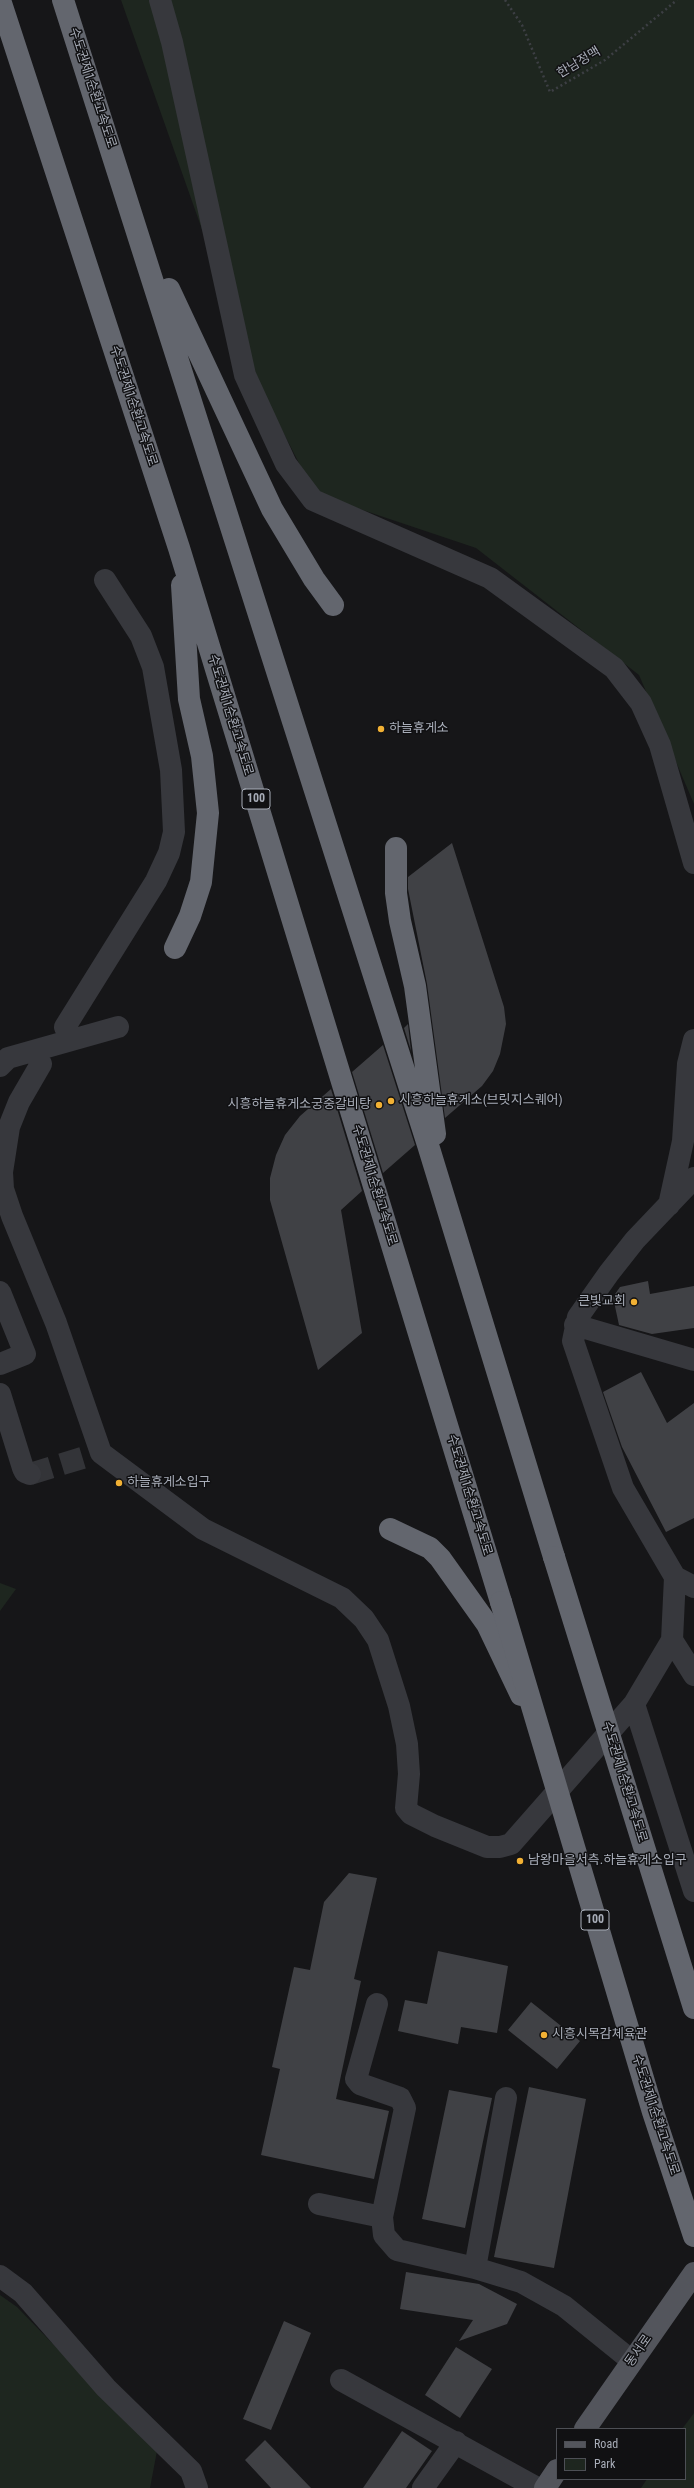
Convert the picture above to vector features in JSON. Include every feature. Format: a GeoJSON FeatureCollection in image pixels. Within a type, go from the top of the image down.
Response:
{"type":"FeatureCollection","features":[{"type":"Feature","properties":{"kind":"highway","name":"수도권제1순환고속도로"},"geometry":{"type":"LineString","coordinates":[[0,0],[180,548],[501,1602],[653,2112],[694,2236]]}},
{"type":"Feature","properties":{"kind":"highway","name":"수도권제1순환고속도로"},"geometry":{"type":"LineString","coordinates":[[63,0],[128,197],[444,1198],[694,2008]]}},
{"type":"Feature","properties":{"kind":"highway"},"geometry":{"type":"LineString","coordinates":[[128,197],[206,373],[272,509],[314,579],[333,605]]}},
{"type":"Feature","properties":{"kind":"highway"},"geometry":{"type":"LineString","coordinates":[[175,948],[190,916],[201,882],[208,813],[202,756],[189,699],[180,548]]}},
{"type":"Feature","properties":{"kind":"highway"},"geometry":{"type":"LineString","coordinates":[[396,848],[396,893],[400,921],[415,986],[444,1198]]}},
{"type":"Feature","properties":{"kind":"highway"},"geometry":{"type":"LineString","coordinates":[[390,1529],[415,1540],[435,1553],[452,1572],[487,1624],[512,1674],[546,1756]]}},
{"type":"Feature","properties":{"kind":"main road","name":"동서로"},"geometry":{"type":"LineString","coordinates":[[586,2428],[694,2273]]}},
{"type":"Feature","properties":{"kind":"main road"},"geometry":{"type":"LineString","coordinates":[[545,2488],[556,2472]]}},
{"type":"Feature","properties":{"kind":"street"},"geometry":{"type":"LineString","coordinates":[[160,0],[172,42],[245,375],[286,464],[313,500],[490,578],[614,668],[642,703],[660,745],[694,863]]}},
{"type":"Feature","properties":{"kind":"street"},"geometry":{"type":"LineString","coordinates":[[65,1027],[156,881],[168,853],[174,832],[171,770],[153,667],[141,636],[104,580]]}},
{"type":"Feature","properties":{"kind":"street"},"geometry":{"type":"LineString","coordinates":[[0,1066],[8,1058],[118,1027]]}},
{"type":"Feature","properties":{"kind":"street"},"geometry":{"type":"LineString","coordinates":[[669,1205],[683,1141],[688,1064],[694,1040]]}},
{"type":"Feature","properties":{"kind":"street"},"geometry":{"type":"LineString","coordinates":[[42,1064],[19,1102],[9,1127],[2,1172],[3,1189],[12,1216],[56,1323],[97,1454],[203,1529],[342,1598],[364,1619],[378,1640],[399,1706],[407,1744],[409,1774],[406,1808],[411,1814],[435,1826],[487,1847],[500,1848],[511,1844],[634,1704],[672,1640],[675,1577]]}},
{"type":"Feature","properties":{"kind":"street"},"geometry":{"type":"LineString","coordinates":[[694,1178],[635,1240],[609,1273],[578,1317],[574,1325],[573,1341],[623,1488],[675,1577],[694,1587]]}},
{"type":"Feature","properties":{"kind":"street"},"geometry":{"type":"LineString","coordinates":[[0,1292],[25,1354],[0,1364]]}},
{"type":"Feature","properties":{"kind":"street"},"geometry":{"type":"LineString","coordinates":[[574,1325],[694,1360]]}},
{"type":"Feature","properties":{"kind":"street"},"geometry":{"type":"LineString","coordinates":[[0,1394],[22,1468],[30,1474]]}},
{"type":"Feature","properties":{"kind":"street"},"geometry":{"type":"LineString","coordinates":[[672,1640],[694,1675]]}},
{"type":"Feature","properties":{"kind":"street"},"geometry":{"type":"LineString","coordinates":[[634,1704],[694,1891]]}},
{"type":"Feature","properties":{"kind":"street"},"geometry":{"type":"LineString","coordinates":[[377,2004],[356,2079],[360,2084],[400,2098],[405,2108],[382,2217],[384,2235],[397,2250],[475,2268],[521,2282],[564,2306],[632,2361]]}},
{"type":"Feature","properties":{"kind":"street"},"geometry":{"type":"LineString","coordinates":[[475,2268],[506,2098]]}},
{"type":"Feature","properties":{"kind":"street"},"geometry":{"type":"LineString","coordinates":[[319,2204],[382,2217]]}},
{"type":"Feature","properties":{"kind":"street"},"geometry":{"type":"LineString","coordinates":[[0,2276],[23,2293],[106,2388],[190,2471],[197,2488]]}},
{"type":"Feature","properties":{"kind":"street"},"geometry":{"type":"LineString","coordinates":[[341,2380],[537,2488]]}},
{"type":"Feature","properties":{"kind":"street"},"geometry":{"type":"LineString","coordinates":[[423,2488],[456,2442]]}},
{"type":"Feature","properties":{"kind":"path","name":"한남정맥"},"geometry":{"type":"LineString","coordinates":[[505,0],[522,25],[550,92],[605,60],[677,0]]}},
{"type":"Feature","properties":{"kind":"green space"},"geometry":{"type":"Polygon","coordinates":[[[121,0],[694,0],[694,804],[639,675],[476,548],[315,494],[253,374],[121,0]]]}},
{"type":"Feature","properties":{"kind":"green space"},"geometry":{"type":"Polygon","coordinates":[[[0,1583],[16,1589],[0,1611],[0,1583]]]}},
{"type":"Feature","properties":{"kind":"green space"},"geometry":{"type":"Polygon","coordinates":[[[0,2295],[17,2307],[157,2451],[150,2488],[0,2488],[0,2295]]]}},
{"type":"Feature","properties":{"kind":"green space"},"geometry":{"type":"Polygon","coordinates":[[[694,2413],[694,2488],[641,2488],[646,2480],[686,2480],[686,2428],[683,2428],[694,2413]]]}},
{"type":"Feature","properties":{"kind":"building"},"geometry":{"type":"Polygon","coordinates":[[[452,843],[504,1007],[506,1024],[500,1054],[493,1071],[482,1086],[445,1118],[427,984],[408,889],[408,877],[452,843]]]}},
{"type":"Feature","properties":{"kind":"building"},"geometry":{"type":"Polygon","coordinates":[[[408,1024],[411,1051],[404,1028],[408,1024]]]}},
{"type":"Feature","properties":{"kind":"building"},"geometry":{"type":"Polygon","coordinates":[[[383,1045],[415,1145],[383,1173],[352,1072],[383,1045]]]}},
{"type":"Feature","properties":{"kind":"building"},"geometry":{"type":"Polygon","coordinates":[[[331,1089],[362,1191],[341,1210],[362,1333],[318,1370],[270,1200],[270,1178],[276,1155],[285,1135],[300,1116],[331,1089]]]}},
{"type":"Feature","properties":{"kind":"building"},"geometry":{"type":"Polygon","coordinates":[[[648,1281],[650,1294],[694,1286],[694,1328],[652,1334],[619,1325],[613,1297],[620,1287],[648,1281]]]}},
{"type":"Feature","properties":{"kind":"building"},"geometry":{"type":"Polygon","coordinates":[[[641,1372],[667,1423],[694,1403],[694,1518],[666,1532],[622,1447],[603,1392],[641,1372]]]}},
{"type":"Feature","properties":{"kind":"building"},"geometry":{"type":"Polygon","coordinates":[[[349,1873],[377,1878],[354,1979],[361,1981],[336,2099],[389,2111],[374,2179],[261,2155],[280,2069],[272,2067],[294,1967],[310,1970],[324,1902],[349,1873]]]}},
{"type":"Feature","properties":{"kind":"building"},"geometry":{"type":"Polygon","coordinates":[[[438,1951],[508,1966],[497,2033],[461,2027],[458,2044],[398,2031],[405,2000],[427,2004],[438,1951]]]}},
{"type":"Feature","properties":{"kind":"building","name":"시흥시목감체육관"},"geometry":{"type":"Polygon","coordinates":[[[531,2002],[580,2041],[557,2069],[508,2030],[531,2002]]]}},
{"type":"Feature","properties":{"kind":"building"},"geometry":{"type":"Polygon","coordinates":[[[529,2087],[586,2099],[554,2268],[494,2257],[529,2087]]]}},
{"type":"Feature","properties":{"kind":"building"},"geometry":{"type":"Polygon","coordinates":[[[449,2090],[492,2098],[465,2228],[422,2219],[449,2090]]]}},
{"type":"Feature","properties":{"kind":"building"},"geometry":{"type":"Polygon","coordinates":[[[406,2272],[479,2284],[517,2304],[507,2324],[459,2341],[473,2320],[400,2309],[406,2272]]]}},
{"type":"Feature","properties":{"kind":"building"},"geometry":{"type":"Polygon","coordinates":[[[284,2321],[311,2333],[271,2430],[243,2419],[284,2321]]]}},
{"type":"Feature","properties":{"kind":"building"},"geometry":{"type":"Polygon","coordinates":[[[456,2347],[492,2369],[460,2418],[425,2395],[456,2347]]]}},
{"type":"Feature","properties":{"kind":"building"},"geometry":{"type":"Polygon","coordinates":[[[402,2431],[432,2451],[406,2488],[363,2488],[402,2431]]]}},
{"type":"Feature","properties":{"kind":"building"},"geometry":{"type":"Polygon","coordinates":[[[265,2440],[311,2488],[271,2488],[245,2460],[265,2440]]]}},
{"type":"Feature","properties":{"kind":"tunnel"},"geometry":{"type":"LineString","coordinates":[[30,1474],[92,1455]]}},
{"type":"Feature","properties":{"kind":"place","name":"하늘휴게소"},"geometry":{"type":"Point","coordinates":[381,729]}},
{"type":"Feature","properties":{"kind":"place","name":"시흥하늘휴게소(브릿지스퀘어)"},"geometry":{"type":"Point","coordinates":[391,1101]}},
{"type":"Feature","properties":{"kind":"place","name":"시흥하늘휴게소궁중갈비탕"},"geometry":{"type":"Point","coordinates":[379,1105]}},
{"type":"Feature","properties":{"kind":"place","name":"큰빛교회"},"geometry":{"type":"Point","coordinates":[634,1302]}},
{"type":"Feature","properties":{"kind":"place","name":"하늘휴게소입구"},"geometry":{"type":"Point","coordinates":[119,1483]}},
{"type":"Feature","properties":{"kind":"place","name":"남왕마을서측.하늘휴게소입구"},"geometry":{"type":"Point","coordinates":[520,1861]}},
{"type":"Feature","properties":{"kind":"place","name":"시흥시목감체육관"},"geometry":{"type":"Point","coordinates":[544,2035]}}]}
